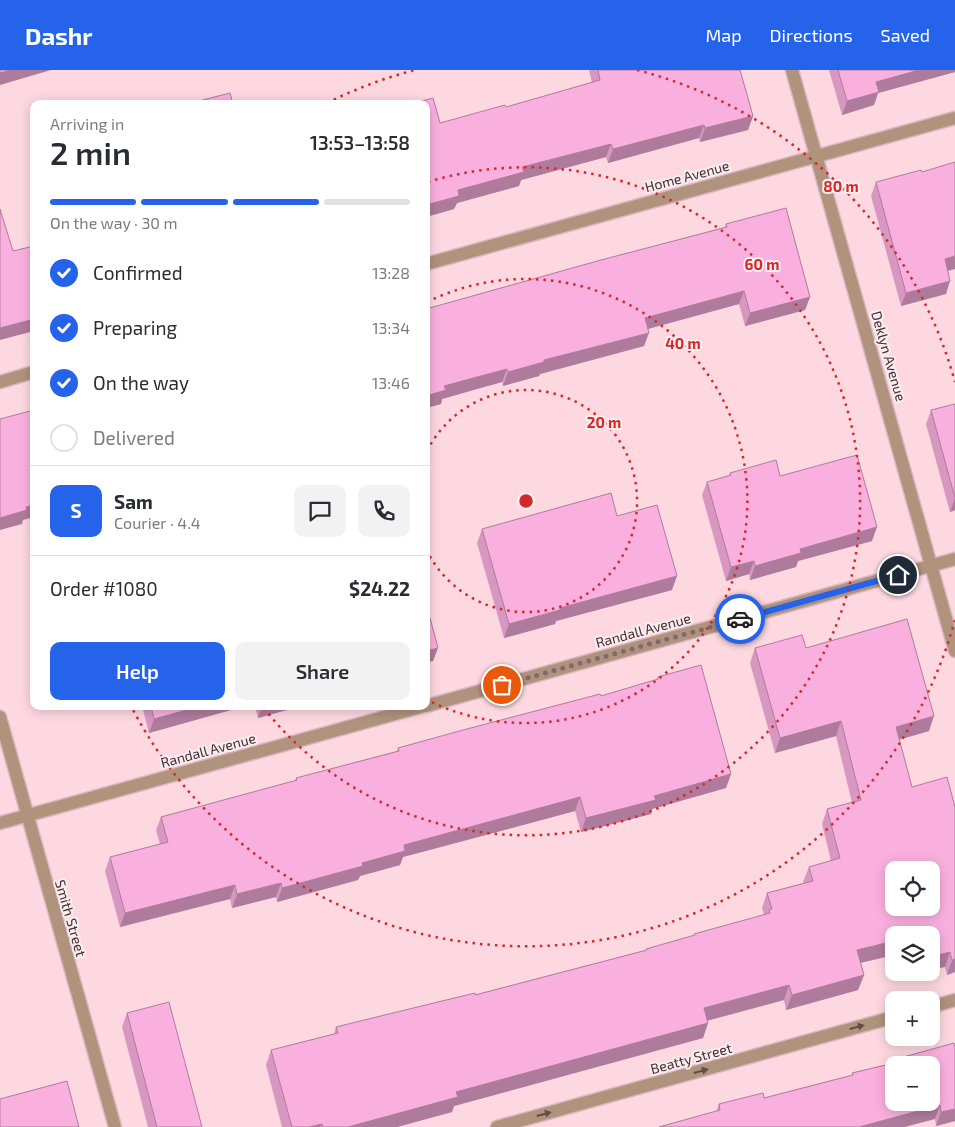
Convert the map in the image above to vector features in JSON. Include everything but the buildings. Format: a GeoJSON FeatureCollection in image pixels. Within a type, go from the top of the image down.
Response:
{"type":"FeatureCollection","features":[{"type":"Feature","properties":{"kind":"street","name":"Deklyn Avenue"},"geometry":{"type":"LineString","coordinates":[[792,70],[955,651]]}},
{"type":"Feature","properties":{"kind":"street","name":"Home Avenue"},"geometry":{"type":"LineString","coordinates":[[430,263],[955,118]]}},
{"type":"Feature","properties":{"kind":"street"},"geometry":{"type":"LineString","coordinates":[[0,382],[30,373]]}},
{"type":"Feature","properties":{"kind":"street","name":"Randall Avenue"},"geometry":{"type":"LineString","coordinates":[[430,705],[955,560]]}},
{"type":"Feature","properties":{"kind":"street","name":"Randall Avenue"},"geometry":{"type":"LineString","coordinates":[[0,823],[411,710]]}},
{"type":"Feature","properties":{"kind":"street","name":"Smith Street"},"geometry":{"type":"LineString","coordinates":[[0,717],[115,1127]]}},
{"type":"Feature","properties":{"kind":"street"},"geometry":{"type":"LineString","coordinates":[[940,1004],[955,1000]]}},
{"type":"Feature","properties":{"kind":"street","name":"Beatty Street"},"geometry":{"type":"LineString","coordinates":[[497,1127],[885,1019]]}},
{"type":"Feature","properties":{"kind":"way so far"},"geometry":{"type":"LineString","coordinates":[[502,685],[740,619]]}},
{"type":"Feature","properties":{"kind":"route"},"geometry":{"type":"LineString","coordinates":[[740,619],[898,575]]}}]}
